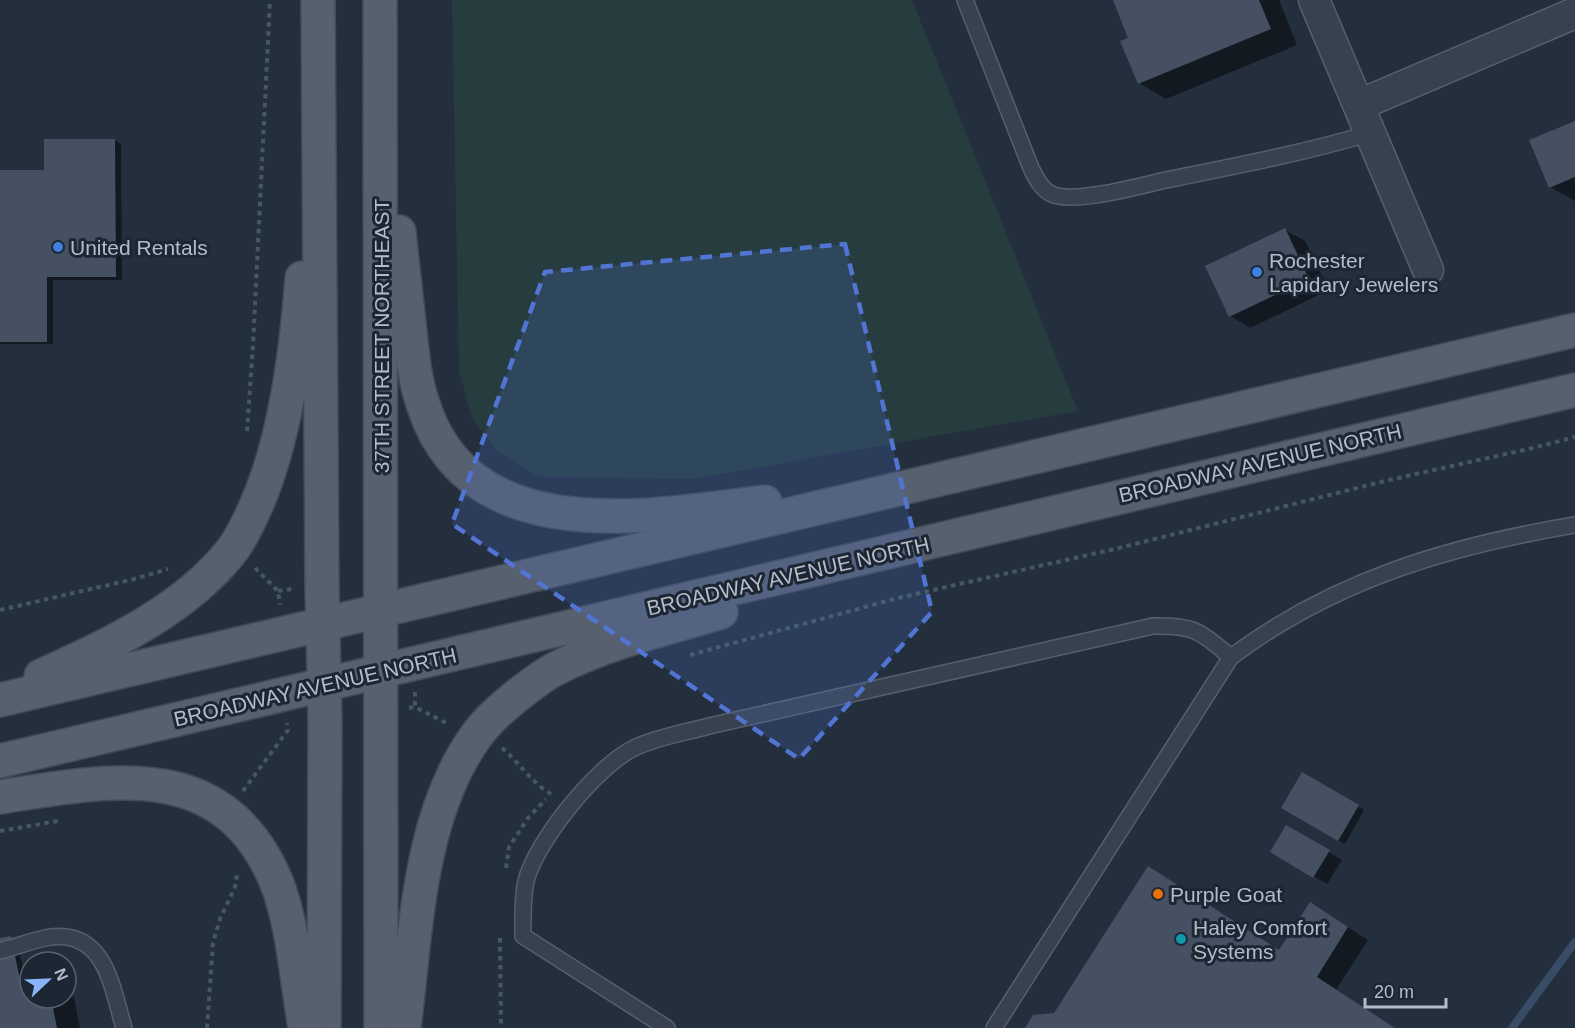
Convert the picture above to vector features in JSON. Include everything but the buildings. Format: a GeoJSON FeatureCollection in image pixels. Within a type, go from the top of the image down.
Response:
{"type":"FeatureCollection","features":[{"type":"Feature","properties":{"kind":"main road"},"geometry":{"type":"LineString","coordinates":[[318,0],[324,625],[324,1028]]}},
{"type":"Feature","properties":{"kind":"main road","name":"37TH STREET NORTHEAST"},"geometry":{"type":"LineString","coordinates":[[380,0],[381,1028]]}},
{"type":"Feature","properties":{"kind":"main road"},"geometry":{"type":"LineString","coordinates":[[381,69],[416,378],[433,430],[446,454],[464,473],[507,499],[536,509],[568,515],[615,517],[757,504],[934,481]]}},
{"type":"Feature","properties":{"kind":"main road"},"geometry":{"type":"LineString","coordinates":[[0,694],[109,644],[158,615],[183,598],[219,565],[234,548],[244,531],[266,483],[278,443],[286,402],[301,297],[318,88]]}},
{"type":"Feature","properties":{"kind":"main road"},"geometry":{"type":"LineString","coordinates":[[0,700],[1575,330]]}},
{"type":"Feature","properties":{"kind":"main road","name":"BROADWAY AVENUE NORTH"},"geometry":{"type":"LineString","coordinates":[[0,761],[1575,390]]}},
{"type":"Feature","properties":{"kind":"main road"},"geometry":{"type":"LineString","coordinates":[[404,1028],[422,885],[438,815],[460,762],[489,720],[508,703],[556,669],[582,657],[958,536]]}},
{"type":"Feature","properties":{"kind":"main road"},"geometry":{"type":"LineString","coordinates":[[0,797],[88,783],[158,784],[206,799],[226,813],[246,831],[276,882],[286,915],[305,1028]]}},
{"type":"Feature","properties":{"kind":"street"},"geometry":{"type":"LineString","coordinates":[[1314,0],[1428,270]]}},
{"type":"Feature","properties":{"kind":"street"},"geometry":{"type":"LineString","coordinates":[[1359,105],[1575,13]]}},
{"type":"Feature","properties":{"kind":"lane"},"geometry":{"type":"LineString","coordinates":[[965,0],[1031,168],[1040,184],[1053,195],[1074,198],[1123,189],[1321,148],[1371,133]]}},
{"type":"Feature","properties":{"kind":"lane"},"geometry":{"type":"LineString","coordinates":[[994,1028],[1231,657],[1253,640],[1309,606],[1337,592],[1396,569],[1517,534],[1575,525]]}},
{"type":"Feature","properties":{"kind":"lane"},"geometry":{"type":"LineString","coordinates":[[667,1028],[523,936],[526,881],[538,852],[596,776],[611,762],[647,743],[708,726],[1153,626],[1173,625],[1192,628],[1231,657]]}},
{"type":"Feature","properties":{"kind":"lane"},"geometry":{"type":"LineString","coordinates":[[0,951],[51,937],[78,939],[98,954],[108,972],[123,1028]]}},
{"type":"Feature","properties":{"kind":"path"},"geometry":{"type":"LineString","coordinates":[[247,433],[270,0]]}},
{"type":"Feature","properties":{"kind":"path"},"geometry":{"type":"LineString","coordinates":[[682,658],[898,598],[1119,548],[1389,480],[1575,437]]}},
{"type":"Feature","properties":{"kind":"path"},"geometry":{"type":"LineString","coordinates":[[0,610],[130,580],[171,568]]}},
{"type":"Feature","properties":{"kind":"path"},"geometry":{"type":"LineString","coordinates":[[226,813],[288,730]]}},
{"type":"Feature","properties":{"kind":"path"},"geometry":{"type":"LineString","coordinates":[[509,742],[502,748],[535,783],[551,794]]}},
{"type":"Feature","properties":{"kind":"path"},"geometry":{"type":"LineString","coordinates":[[0,831],[66,820]]}},
{"type":"Feature","properties":{"kind":"path"},"geometry":{"type":"LineString","coordinates":[[207,1028],[213,944],[220,919],[236,887],[237,876],[233,865]]}},
{"type":"Feature","properties":{"kind":"highlighted area"},"geometry":{"type":"Polygon","coordinates":[[[845,244],[932,612],[799,759],[452,524],[545,272],[845,244]]]}},
{"type":"Feature","properties":{"kind":"green space"},"geometry":{"type":"Polygon","coordinates":[[[452,0],[912,0],[1078,411],[693,479],[539,477],[498,452],[472,418],[459,371],[452,0]]]}},
{"type":"Feature","properties":{"kind":"waterway"},"geometry":{"type":"LineString","coordinates":[[1512,1028],[1575,942]]}},
{"type":"Feature","properties":{"kind":"place","name":"United Rentals"},"geometry":{"type":"Point","coordinates":[58,247]}},
{"type":"Feature","properties":{"kind":"place","name":"Rochester Lapidary Jewelers"},"geometry":{"type":"Point","coordinates":[1257,272]}},
{"type":"Feature","properties":{"kind":"place","name":"Purple Goat"},"geometry":{"type":"Point","coordinates":[1158,894]}},
{"type":"Feature","properties":{"kind":"place","name":"Haley Comfort Systems"},"geometry":{"type":"Point","coordinates":[1181,939]}}]}
